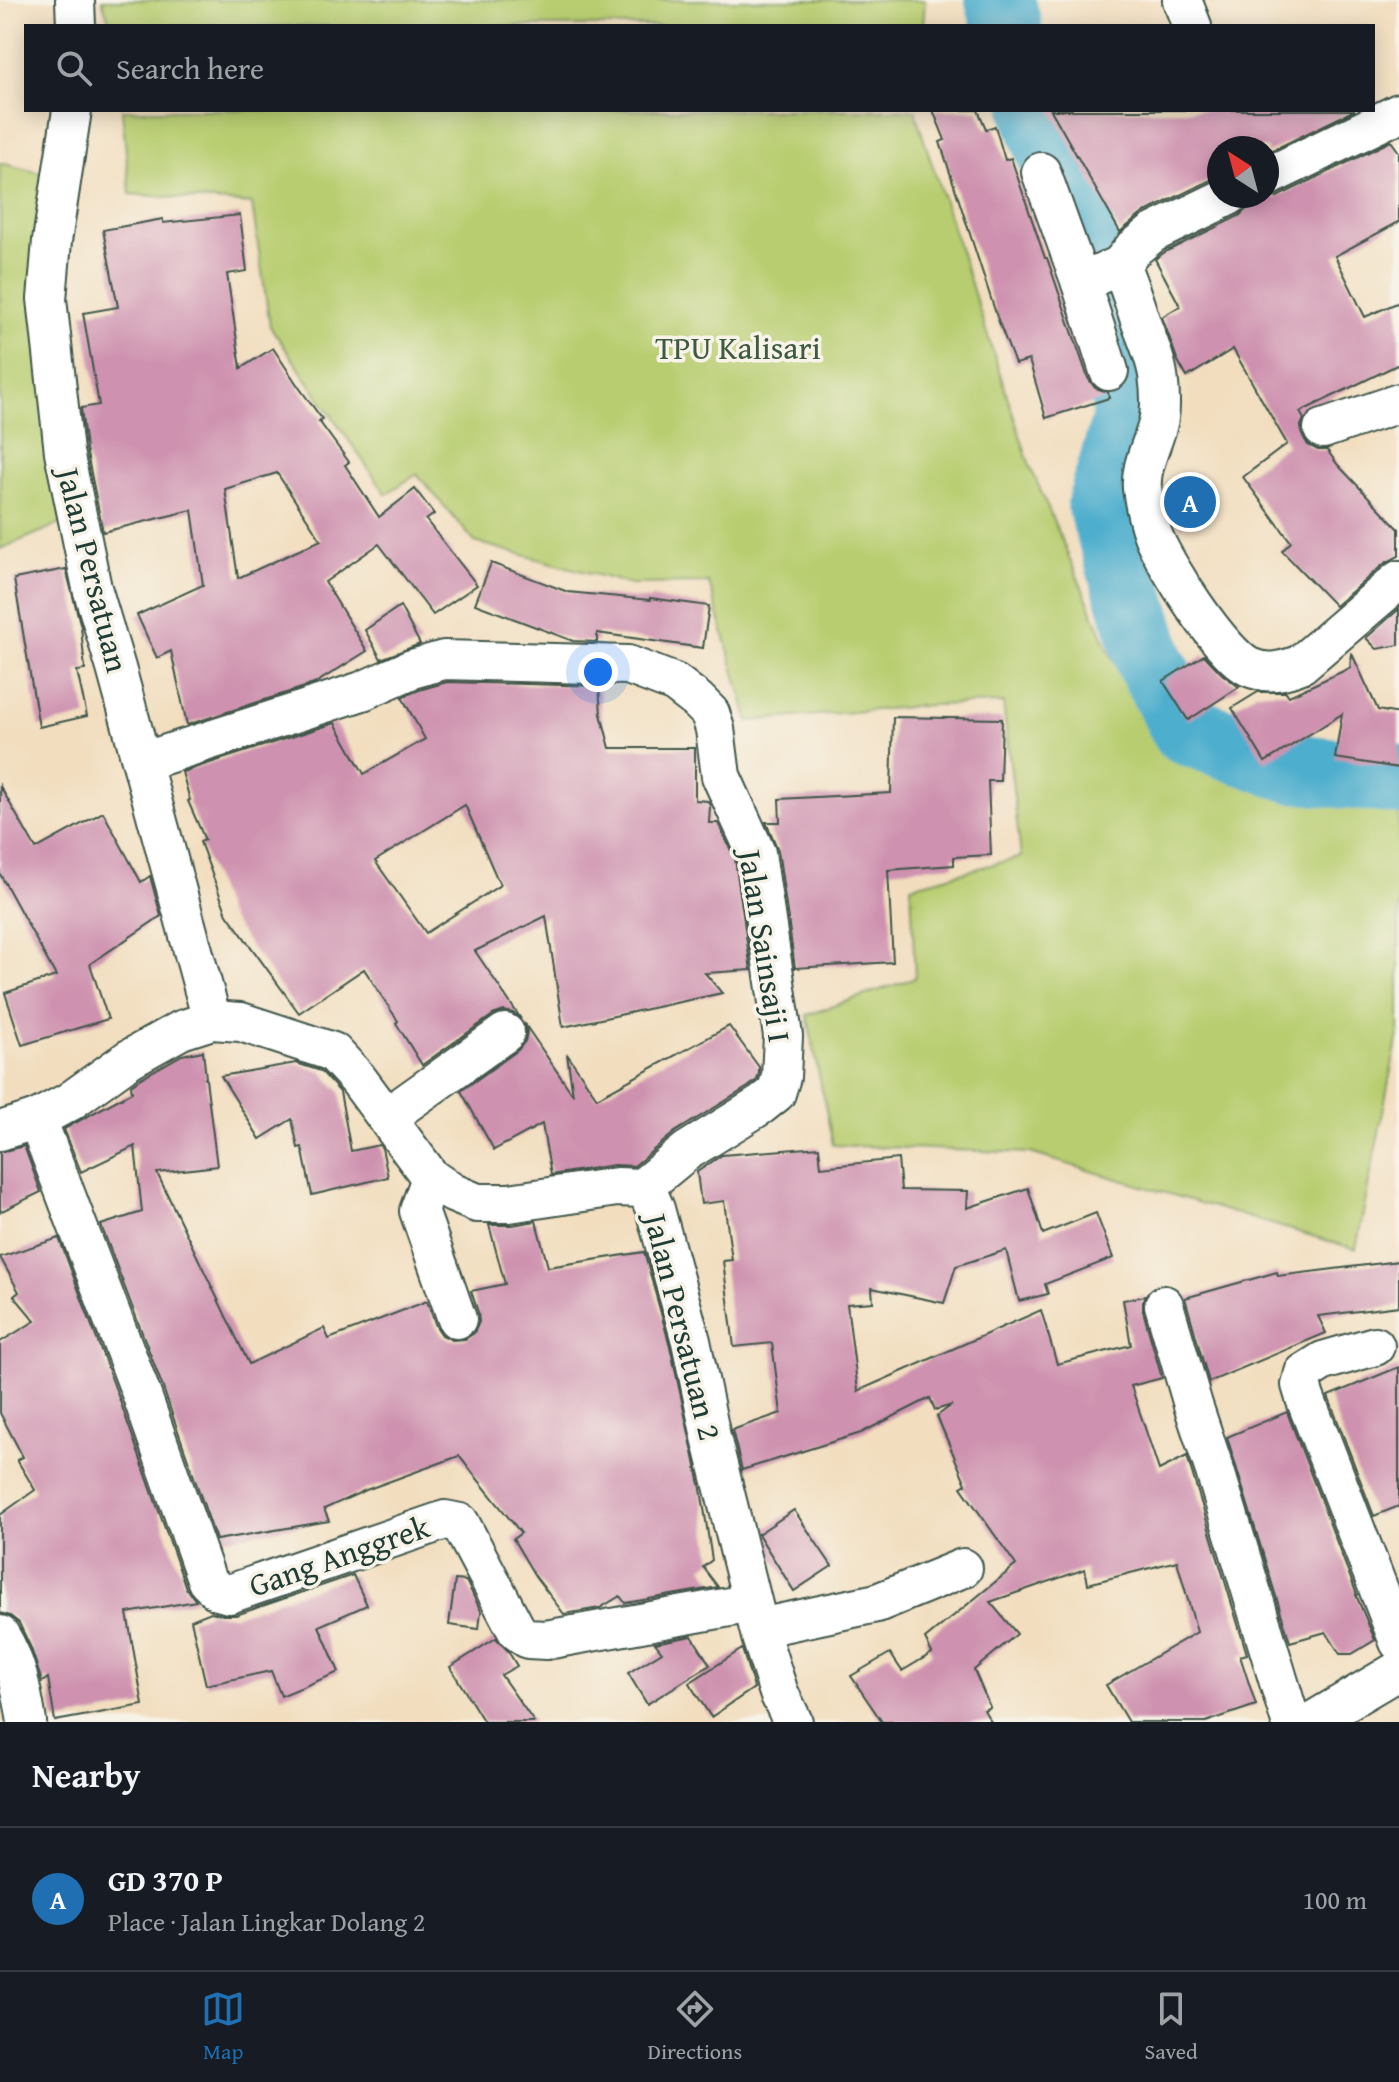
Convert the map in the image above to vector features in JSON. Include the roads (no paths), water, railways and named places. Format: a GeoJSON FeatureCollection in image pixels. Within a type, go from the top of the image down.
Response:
{"type":"FeatureCollection","features":[{"type":"Feature","properties":{"kind":"street"},"geometry":{"type":"LineString","coordinates":[[75,0],[76,24]]}},
{"type":"Feature","properties":{"kind":"street"},"geometry":{"type":"LineString","coordinates":[[1182,0],[1191,24]]}},
{"type":"Feature","properties":{"kind":"street","name":"Jalan Persatuan"},"geometry":{"type":"LineString","coordinates":[[72,112],[52,241],[47,299],[64,452],[92,588],[212,1020]]}},
{"type":"Feature","properties":{"kind":"street"},"geometry":{"type":"LineString","coordinates":[[1279,171],[1399,113]]}},
{"type":"Feature","properties":{"kind":"street"},"geometry":{"type":"LineString","coordinates":[[1041,172],[1100,275],[1109,371]]}},
{"type":"Feature","properties":{"kind":"street"},"geometry":{"type":"LineString","coordinates":[[1100,275],[1153,233],[1207,207]]}},
{"type":"Feature","properties":{"kind":"street"},"geometry":{"type":"LineString","coordinates":[[1100,275],[1128,283],[1158,373],[1159,420],[1142,484],[1153,535],[1166,561],[1232,656],[1248,667],[1264,671],[1282,672],[1301,664],[1399,580]]}},
{"type":"Feature","properties":{"kind":"street"},"geometry":{"type":"LineString","coordinates":[[1323,429],[1399,403]]}},
{"type":"Feature","properties":{"kind":"street","name":"Jalan Sainsaji I"},"geometry":{"type":"LineString","coordinates":[[142,762],[362,691],[412,669],[444,660],[628,665],[675,683],[697,700],[710,713],[721,776],[756,853],[783,1036],[781,1077],[776,1093],[687,1151],[642,1188]]}},
{"type":"Feature","properties":{"kind":"street"},"geometry":{"type":"LineString","coordinates":[[0,1131],[37,1119],[69,1102],[156,1043],[181,1030],[212,1020]]}},
{"type":"Feature","properties":{"kind":"street","name":"Jalan Persatuan 2"},"geometry":{"type":"LineString","coordinates":[[212,1020],[241,1022],[333,1052],[357,1078],[431,1178],[453,1193],[477,1203],[509,1203],[617,1187],[642,1188],[649,1195],[687,1326],[714,1450],[756,1616],[779,1693],[793,1722]]}},
{"type":"Feature","properties":{"kind":"street"},"geometry":{"type":"LineString","coordinates":[[387,1117],[505,1033]]}},
{"type":"Feature","properties":{"kind":"street","name":"Gang Anggrek"},"geometry":{"type":"LineString","coordinates":[[37,1119],[141,1393],[207,1581],[218,1591],[229,1594],[445,1520],[460,1523],[517,1631],[528,1639],[546,1640],[756,1616]]}},
{"type":"Feature","properties":{"kind":"street"},"geometry":{"type":"LineString","coordinates":[[431,1178],[419,1211],[457,1319]]}},
{"type":"Feature","properties":{"kind":"street"},"geometry":{"type":"LineString","coordinates":[[1164,1305],[1291,1722]]}},
{"type":"Feature","properties":{"kind":"street"},"geometry":{"type":"LineString","coordinates":[[1375,1346],[1323,1361],[1304,1373],[1301,1385],[1399,1642]]}},
{"type":"Feature","properties":{"kind":"street"},"geometry":{"type":"LineString","coordinates":[[756,1616],[877,1603],[963,1568]]}},
{"type":"Feature","properties":{"kind":"street"},"geometry":{"type":"LineString","coordinates":[[0,1635],[16,1668],[27,1722]]}},
{"type":"Feature","properties":{"kind":"street"},"geometry":{"type":"LineString","coordinates":[[1311,1722],[1399,1670]]}},
{"type":"Feature","properties":{"kind":"waterway"},"geometry":{"type":"LineString","coordinates":[[1000,0],[1006,24]]}},
{"type":"Feature","properties":{"kind":"waterway"},"geometry":{"type":"LineString","coordinates":[[1037,112],[1125,361],[1127,419],[1102,504],[1151,663],[1186,730],[1292,768],[1399,780]]}},
{"type":"Feature","properties":{"kind":"place","name":"GD 370 P"},"geometry":{"type":"Point","coordinates":[1190,502]}},
{"type":"Feature","properties":{"kind":"park label","name":"TPU Kalisari"},"geometry":{"type":"Point","coordinates":[738,348]}}]}
